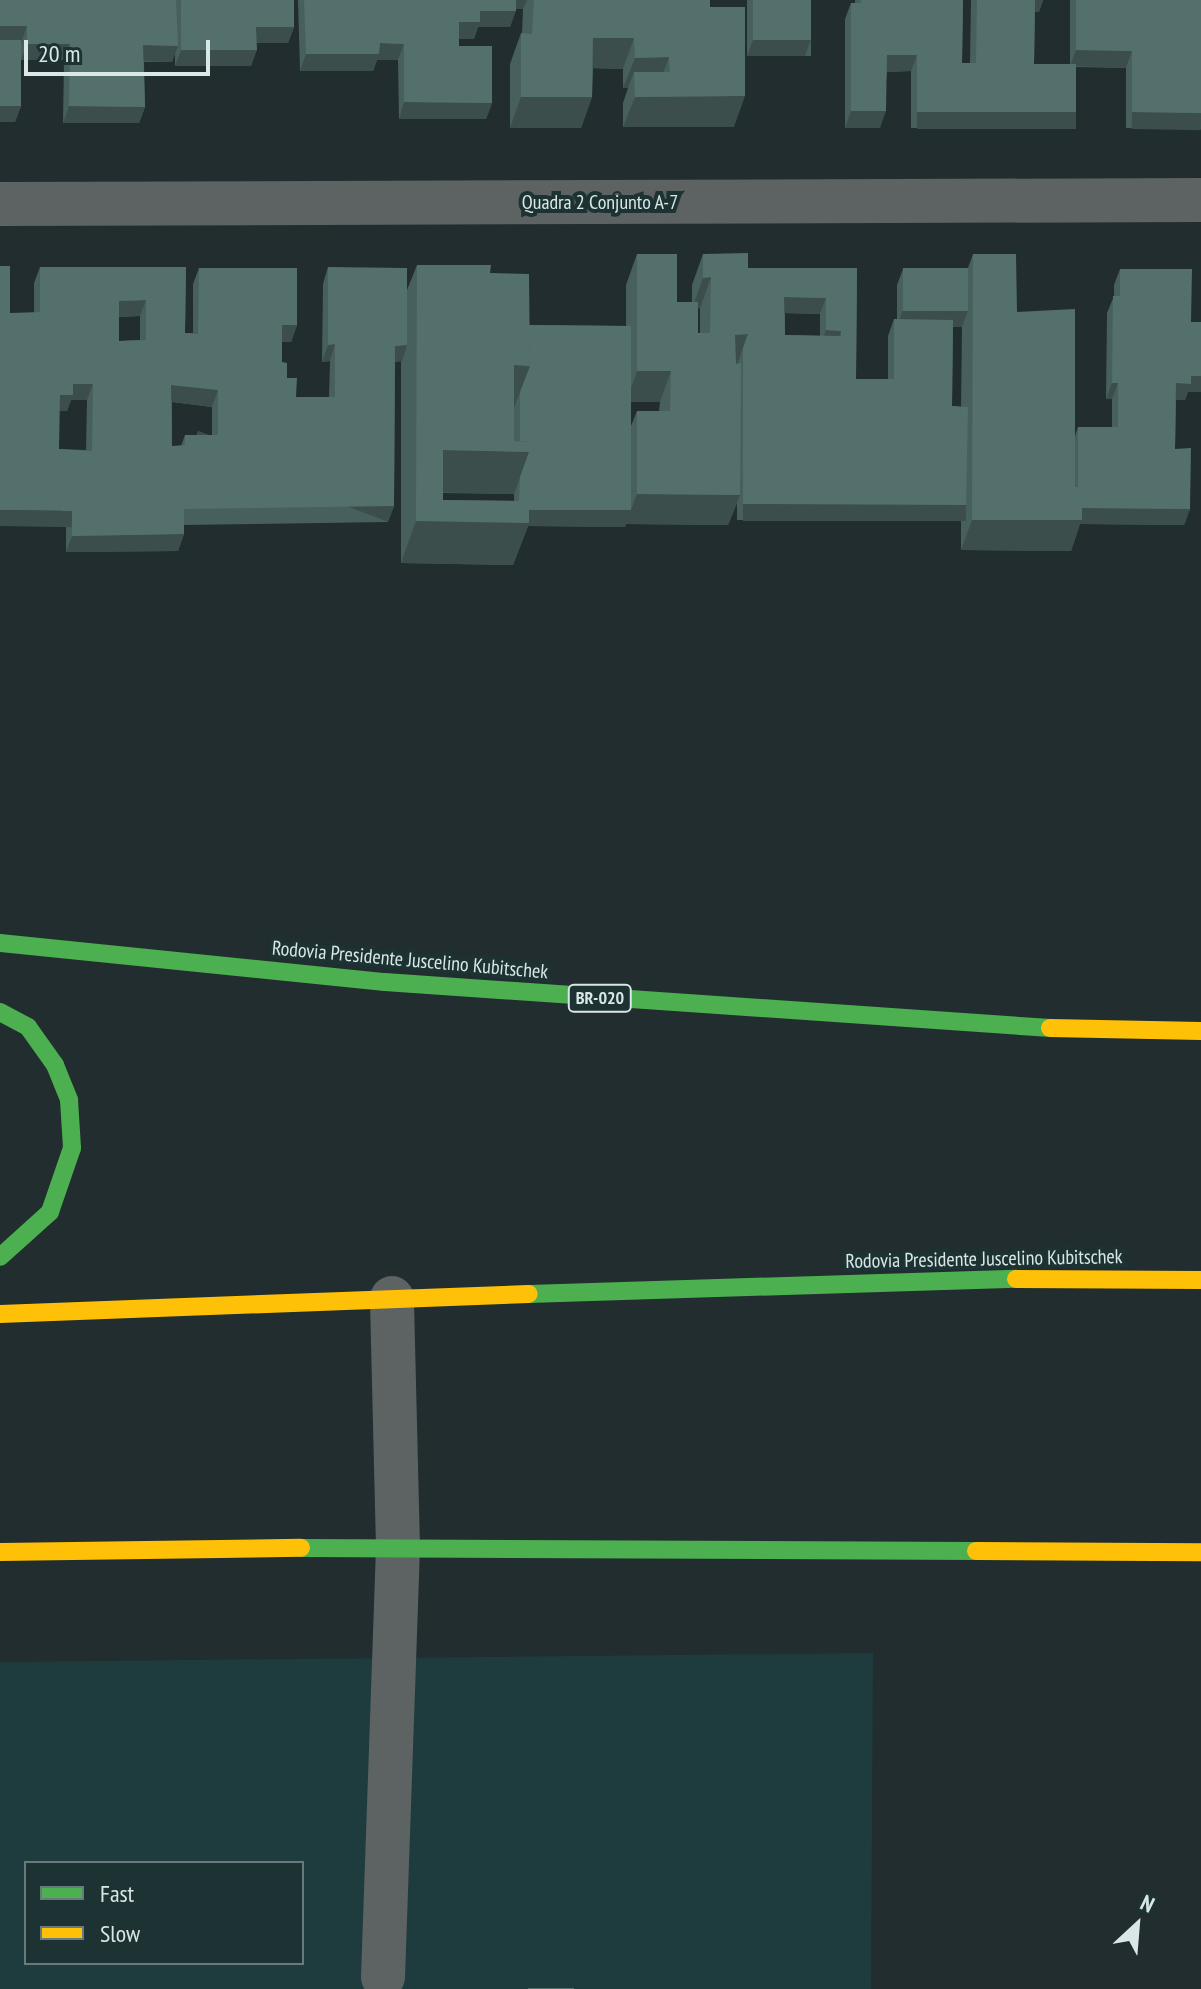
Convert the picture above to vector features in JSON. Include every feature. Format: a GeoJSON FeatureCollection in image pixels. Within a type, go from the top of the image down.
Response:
{"type":"FeatureCollection","features":[{"type":"Feature","properties":{"kind":"main road","name":"Rodovia Presidente Juscelino Kubitschek"},"geometry":{"type":"LineString","coordinates":[[0,943],[385,982],[980,1026],[1201,1031]]}},
{"type":"Feature","properties":{"kind":"main road"},"geometry":{"type":"LineString","coordinates":[[0,1012],[28,1027],[55,1065],[69,1100],[72,1148],[50,1212],[0,1257]]}},
{"type":"Feature","properties":{"kind":"main road","name":"Rodovia Presidente Juscelino Kubitschek"},"geometry":{"type":"LineString","coordinates":[[0,1314],[945,1279],[1201,1280]]}},
{"type":"Feature","properties":{"kind":"main road"},"geometry":{"type":"LineString","coordinates":[[0,1552],[398,1547],[1201,1552]]}},
{"type":"Feature","properties":{"kind":"street","name":"Quadra 2 Conjunto A-7"},"geometry":{"type":"LineString","coordinates":[[0,204],[1201,200]]}},
{"type":"Feature","properties":{"kind":"street"},"geometry":{"type":"LineString","coordinates":[[383,1977],[398,1547],[392,1298]]}},
{"type":"Feature","properties":{"kind":"shaded area"},"geometry":{"type":"Polygon","coordinates":[[[873,1653],[871,1989],[0,1989],[0,1662],[873,1653]]]}},
{"type":"Feature","properties":{"kind":"building"},"geometry":{"type":"Polygon","coordinates":[[[0,0],[176,0],[178,46],[143,45],[145,107],[69,106],[70,44],[27,44],[27,26],[0,26],[0,0]]]}},
{"type":"Feature","properties":{"kind":"building"},"geometry":{"type":"Polygon","coordinates":[[[181,0],[294,0],[294,27],[256,27],[257,50],[181,50],[181,0]]]}},
{"type":"Feature","properties":{"kind":"building"},"geometry":{"type":"Polygon","coordinates":[[[304,0],[516,0],[516,11],[480,11],[480,22],[459,22],[459,46],[492,46],[492,103],[404,102],[404,44],[380,43],[379,54],[306,54],[304,0]]]}},
{"type":"Feature","properties":{"kind":"building"},"geometry":{"type":"Polygon","coordinates":[[[534,0],[710,0],[710,7],[745,7],[745,96],[635,97],[634,72],[670,72],[669,57],[635,58],[634,38],[593,38],[592,97],[521,97],[521,33],[532,34],[534,0]]]}},
{"type":"Feature","properties":{"kind":"building"},"geometry":{"type":"Polygon","coordinates":[[[753,0],[811,0],[811,40],[753,40],[753,0]]]}},
{"type":"Feature","properties":{"kind":"building"},"geometry":{"type":"Polygon","coordinates":[[[861,0],[963,0],[962,63],[976,63],[977,0],[1035,0],[1034,64],[1076,64],[1076,112],[917,112],[917,55],[887,55],[886,111],[851,111],[851,3],[861,3],[861,0]]]}},
{"type":"Feature","properties":{"kind":"building"},"geometry":{"type":"Polygon","coordinates":[[[1076,0],[1201,0],[1201,113],[1132,112],[1132,51],[1076,50],[1076,0]]]}},
{"type":"Feature","properties":{"kind":"building"},"geometry":{"type":"Polygon","coordinates":[[[0,40],[21,40],[21,106],[0,106],[0,40]]]}},
{"type":"Feature","properties":{"kind":"building"},"geometry":{"type":"Polygon","coordinates":[[[748,253],[748,334],[735,335],[736,364],[741,363],[740,495],[637,494],[637,411],[670,411],[671,371],[637,371],[637,254],[677,254],[677,302],[698,302],[698,333],[710,333],[711,277],[703,278],[703,254],[748,253]]]}},
{"type":"Feature","properties":{"kind":"building"},"geometry":{"type":"Polygon","coordinates":[[[973,254],[1016,254],[1017,312],[1075,309],[1075,487],[1082,487],[1082,520],[972,520],[973,254]]]}},
{"type":"Feature","properties":{"kind":"building"},"geometry":{"type":"Polygon","coordinates":[[[417,265],[491,265],[490,273],[529,274],[530,366],[514,365],[514,441],[529,442],[529,452],[443,450],[443,500],[529,501],[529,523],[416,521],[417,265]]]}},
{"type":"Feature","properties":{"kind":"building"},"geometry":{"type":"Polygon","coordinates":[[[0,266],[10,266],[10,313],[40,312],[40,267],[186,267],[185,333],[198,334],[199,268],[297,268],[297,325],[282,325],[282,362],[287,363],[287,378],[297,378],[296,397],[335,397],[335,344],[328,345],[328,267],[407,268],[407,345],[395,346],[394,506],[184,509],[184,534],[72,536],[72,511],[0,510],[0,266]],[[146,300],[119,301],[119,341],[146,340],[146,300]],[[73,384],[73,395],[60,395],[59,449],[92,451],[93,384],[73,384]],[[171,385],[172,446],[185,445],[185,435],[218,435],[218,390],[171,385]]]}},
{"type":"Feature","properties":{"kind":"building"},"geometry":{"type":"Polygon","coordinates":[[[748,268],[857,268],[856,379],[894,379],[894,319],[953,320],[952,406],[968,407],[966,505],[743,504],[743,348],[748,334],[748,268]],[[784,297],[785,335],[841,336],[841,331],[826,330],[826,298],[784,297]]]}},
{"type":"Feature","properties":{"kind":"building"},"geometry":{"type":"Polygon","coordinates":[[[903,268],[968,268],[968,311],[903,311],[903,268]]]}},
{"type":"Feature","properties":{"kind":"building"},"geometry":{"type":"Polygon","coordinates":[[[1120,269],[1192,269],[1191,322],[1201,322],[1201,376],[1191,376],[1191,384],[1176,383],[1175,449],[1191,448],[1190,509],[1082,508],[1082,487],[1078,487],[1078,427],[1118,427],[1118,383],[1112,383],[1113,296],[1120,296],[1120,269]]]}},
{"type":"Feature","properties":{"kind":"building"},"geometry":{"type":"Polygon","coordinates":[[[529,325],[631,326],[631,510],[529,510],[529,501],[519,501],[520,477],[529,452],[529,442],[520,441],[520,392],[530,366],[529,325]]]}},
{"type":"Feature","properties":{"kind":"building"},"geometry":{"type":"Polygon","coordinates":[[[528,1988],[574,1989],[528,1989],[528,1988]]]}},
{"type":"Feature","properties":{"kind":"traffic: fast"},"geometry":{"type":"LineString","coordinates":[[0,943],[385,982],[1050,1028]]}},
{"type":"Feature","properties":{"kind":"traffic: fast"},"geometry":{"type":"LineString","coordinates":[[0,1012],[28,1027],[55,1065],[69,1100],[72,1148],[50,1212],[0,1257]]}},
{"type":"Feature","properties":{"kind":"traffic: fast"},"geometry":{"type":"LineString","coordinates":[[529,1294],[1016,1279]]}},
{"type":"Feature","properties":{"kind":"traffic: fast"},"geometry":{"type":"LineString","coordinates":[[301,1548],[976,1551]]}},
{"type":"Feature","properties":{"kind":"traffic: slow"},"geometry":{"type":"LineString","coordinates":[[1050,1028],[1201,1031]]}},
{"type":"Feature","properties":{"kind":"traffic: slow"},"geometry":{"type":"LineString","coordinates":[[1016,1279],[1201,1280]]}},
{"type":"Feature","properties":{"kind":"traffic: slow"},"geometry":{"type":"LineString","coordinates":[[0,1314],[529,1294]]}},
{"type":"Feature","properties":{"kind":"traffic: slow"},"geometry":{"type":"LineString","coordinates":[[0,1552],[301,1548]]}},
{"type":"Feature","properties":{"kind":"traffic: slow"},"geometry":{"type":"LineString","coordinates":[[976,1551],[1201,1552]]}}]}
